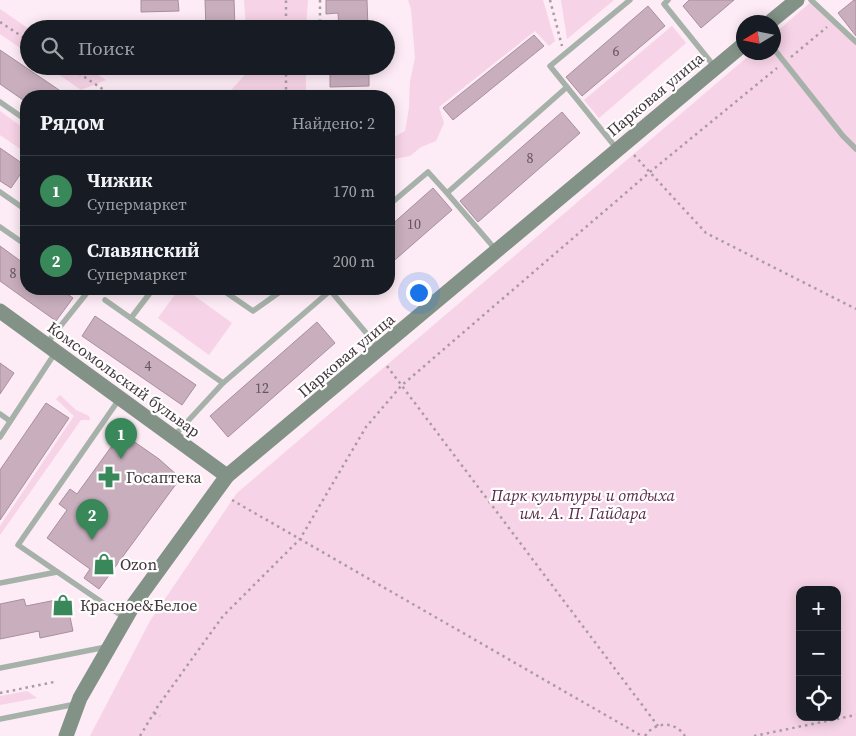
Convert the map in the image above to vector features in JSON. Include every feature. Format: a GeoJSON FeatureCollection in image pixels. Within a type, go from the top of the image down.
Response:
{"type":"FeatureCollection","features":[{"type":"Feature","properties":{"kind":"street"},"geometry":{"type":"LineString","coordinates":[[779,15],[797,0]]}},
{"type":"Feature","properties":{"kind":"street","name":"Парковая улица"},"geometry":{"type":"LineString","coordinates":[[66,736],[78,704],[125,618],[227,476],[380,350],[714,66],[736,50]]}},
{"type":"Feature","properties":{"kind":"street","name":"Комсомольский бульвар"},"geometry":{"type":"LineString","coordinates":[[0,311],[227,476]]}},
{"type":"Feature","properties":{"kind":"lane"},"geometry":{"type":"LineString","coordinates":[[617,149],[550,66],[630,0]]}},
{"type":"Feature","properties":{"kind":"lane"},"geometry":{"type":"LineString","coordinates":[[811,0],[856,42]]}},
{"type":"Feature","properties":{"kind":"lane"},"geometry":{"type":"LineString","coordinates":[[664,1],[714,66]]}},
{"type":"Feature","properties":{"kind":"lane"},"geometry":{"type":"LineString","coordinates":[[781,58],[843,136],[856,149]]}},
{"type":"Feature","properties":{"kind":"lane"},"geometry":{"type":"LineString","coordinates":[[447,193],[567,87]]}},
{"type":"Feature","properties":{"kind":"lane"},"geometry":{"type":"LineString","coordinates":[[0,102],[20,116]]}},
{"type":"Feature","properties":{"kind":"lane"},"geometry":{"type":"LineString","coordinates":[[395,199],[428,172],[497,251]]}},
{"type":"Feature","properties":{"kind":"lane"},"geometry":{"type":"LineString","coordinates":[[0,192],[20,206]]}},
{"type":"Feature","properties":{"kind":"lane"},"geometry":{"type":"LineString","coordinates":[[0,227],[20,241]]}},
{"type":"Feature","properties":{"kind":"lane"},"geometry":{"type":"LineString","coordinates":[[0,437],[52,347],[85,295]]}},
{"type":"Feature","properties":{"kind":"lane"},"geometry":{"type":"LineString","coordinates":[[131,318],[148,295]]}},
{"type":"Feature","properties":{"kind":"lane"},"geometry":{"type":"LineString","coordinates":[[229,295],[253,312],[276,295]]}},
{"type":"Feature","properties":{"kind":"lane"},"geometry":{"type":"LineString","coordinates":[[173,437],[223,383],[324,295]]}},
{"type":"Feature","properties":{"kind":"lane"},"geometry":{"type":"LineString","coordinates":[[334,295],[380,350]]}},
{"type":"Feature","properties":{"kind":"lane"},"geometry":{"type":"LineString","coordinates":[[105,300],[223,383]]}},
{"type":"Feature","properties":{"kind":"lane"},"geometry":{"type":"LineString","coordinates":[[120,398],[18,545],[125,618]]}},
{"type":"Feature","properties":{"kind":"lane"},"geometry":{"type":"LineString","coordinates":[[0,414],[10,421]]}},
{"type":"Feature","properties":{"kind":"lane"},"geometry":{"type":"LineString","coordinates":[[0,583],[57,572]]}},
{"type":"Feature","properties":{"kind":"lane"},"geometry":{"type":"LineString","coordinates":[[0,668],[108,646]]}},
{"type":"Feature","properties":{"kind":"lane"},"geometry":{"type":"LineString","coordinates":[[0,719],[78,704]]}},
{"type":"Feature","properties":{"kind":"path"},"geometry":{"type":"LineString","coordinates":[[286,0],[286,20]]}},
{"type":"Feature","properties":{"kind":"path"},"geometry":{"type":"LineString","coordinates":[[320,0],[320,20]]}},
{"type":"Feature","properties":{"kind":"path"},"geometry":{"type":"LineString","coordinates":[[550,0],[564,54]]}},
{"type":"Feature","properties":{"kind":"path"},"geometry":{"type":"LineString","coordinates":[[0,22],[20,34]]}},
{"type":"Feature","properties":{"kind":"path"},"geometry":{"type":"LineString","coordinates":[[140,736],[154,713],[223,616],[300,539],[366,427],[401,386],[650,172],[833,22]]}},
{"type":"Feature","properties":{"kind":"path"},"geometry":{"type":"LineString","coordinates":[[82,75],[104,90]]}},
{"type":"Feature","properties":{"kind":"path"},"geometry":{"type":"LineString","coordinates":[[286,75],[286,90]]}},
{"type":"Feature","properties":{"kind":"path"},"geometry":{"type":"LineString","coordinates":[[634,155],[706,233],[856,310]]}},
{"type":"Feature","properties":{"kind":"path"},"geometry":{"type":"LineString","coordinates":[[387,366],[658,726]]}},
{"type":"Feature","properties":{"kind":"path"},"geometry":{"type":"LineString","coordinates":[[232,500],[644,736],[658,726],[668,724],[675,727],[685,736]]}},
{"type":"Feature","properties":{"kind":"path"},"geometry":{"type":"LineString","coordinates":[[0,693],[54,682]]}},
{"type":"Feature","properties":{"kind":"path"},"geometry":{"type":"LineString","coordinates":[[154,713],[160,716]]}},
{"type":"Feature","properties":{"kind":"path"},"geometry":{"type":"LineString","coordinates":[[754,736],[856,715]]}},
{"type":"Feature","properties":{"kind":"green space"},"geometry":{"type":"Polygon","coordinates":[[[244,0],[308,0],[307,20],[245,20],[244,0]]]}},
{"type":"Feature","properties":{"kind":"green space"},"geometry":{"type":"Polygon","coordinates":[[[408,0],[543,0],[555,41],[549,46],[535,31],[439,107],[444,123],[436,141],[421,147],[410,156],[395,159],[395,137],[405,131],[409,108],[410,81],[415,58],[411,9],[408,0]]]}},
{"type":"Feature","properties":{"kind":"green space"},"geometry":{"type":"Polygon","coordinates":[[[561,0],[614,0],[567,39],[561,0]]]}},
{"type":"Feature","properties":{"kind":"green space","name":"Парк культуры и отдыха им. А. П. Гайдара"},"geometry":{"type":"Polygon","coordinates":[[[812,1],[856,42],[856,736],[90,736],[150,621],[237,493],[744,60],[781,60],[781,28],[812,1]]]}},
{"type":"Feature","properties":{"kind":"green space"},"geometry":{"type":"Polygon","coordinates":[[[0,9],[20,23],[20,48],[0,34],[0,9]]]}},
{"type":"Feature","properties":{"kind":"green space"},"geometry":{"type":"Polygon","coordinates":[[[672,26],[686,43],[599,118],[584,100],[672,26]]]}},
{"type":"Feature","properties":{"kind":"green space"},"geometry":{"type":"Polygon","coordinates":[[[60,75],[98,75],[106,80],[81,90],[60,75]]]}},
{"type":"Feature","properties":{"kind":"green space"},"geometry":{"type":"Polygon","coordinates":[[[244,75],[306,75],[306,90],[231,90],[244,75]]]}},
{"type":"Feature","properties":{"kind":"green space"},"geometry":{"type":"Polygon","coordinates":[[[0,111],[20,126],[20,149],[0,135],[0,111]]]}},
{"type":"Feature","properties":{"kind":"green space"},"geometry":{"type":"Polygon","coordinates":[[[175,295],[193,295],[232,323],[209,355],[158,318],[175,295]]]}},
{"type":"Feature","properties":{"kind":"green space"},"geometry":{"type":"Polygon","coordinates":[[[60,395],[76,410],[89,416],[90,420],[81,420],[0,535],[0,526],[74,416],[56,399],[60,395]]]}},
{"type":"Feature","properties":{"kind":"green space"},"geometry":{"type":"Polygon","coordinates":[[[27,691],[37,698],[0,705],[0,696],[27,691]]]}},
{"type":"Feature","properties":{"kind":"building"},"geometry":{"type":"Polygon","coordinates":[[[141,0],[178,0],[179,11],[141,12],[141,0]]]}},
{"type":"Feature","properties":{"kind":"building"},"geometry":{"type":"Polygon","coordinates":[[[205,0],[234,0],[235,20],[206,20],[205,0]]]}},
{"type":"Feature","properties":{"kind":"building"},"geometry":{"type":"Polygon","coordinates":[[[326,0],[367,0],[368,20],[338,20],[338,13],[326,14],[326,0]]]}},
{"type":"Feature","properties":{"kind":"building"},"geometry":{"type":"Polygon","coordinates":[[[689,0],[734,0],[701,28],[683,6],[689,0]]]}},
{"type":"Feature","properties":{"kind":"building"},"geometry":{"type":"Polygon","coordinates":[[[856,0],[856,36],[838,13],[856,0]]]}},
{"type":"Feature","properties":{"kind":"building"},"geometry":{"type":"Polygon","coordinates":[[[648,6],[665,26],[582,96],[566,77],[648,6]]]}},
{"type":"Feature","properties":{"kind":"building"},"geometry":{"type":"Polygon","coordinates":[[[534,35],[544,46],[453,120],[443,108],[534,35]]]}},
{"type":"Feature","properties":{"kind":"building"},"geometry":{"type":"Polygon","coordinates":[[[0,50],[20,64],[20,75],[37,75],[59,90],[20,90],[20,98],[0,84],[0,50]]]}},
{"type":"Feature","properties":{"kind":"building"},"geometry":{"type":"Polygon","coordinates":[[[330,75],[369,75],[369,86],[330,87],[330,75]]]}},
{"type":"Feature","properties":{"kind":"building"},"geometry":{"type":"Polygon","coordinates":[[[562,112],[580,133],[478,222],[460,201],[562,112]]]}},
{"type":"Feature","properties":{"kind":"building"},"geometry":{"type":"Polygon","coordinates":[[[0,148],[20,162],[20,175],[11,188],[0,181],[0,148]]]}},
{"type":"Feature","properties":{"kind":"building"},"geometry":{"type":"Polygon","coordinates":[[[433,188],[452,210],[395,260],[395,222],[433,188]]]}},
{"type":"Feature","properties":{"kind":"building"},"geometry":{"type":"Polygon","coordinates":[[[0,246],[20,261],[20,295],[69,295],[73,298],[56,321],[0,281],[0,246]]]}},
{"type":"Feature","properties":{"kind":"building"},"geometry":{"type":"Polygon","coordinates":[[[95,316],[196,385],[182,405],[82,336],[95,316]]]}},
{"type":"Feature","properties":{"kind":"building"},"geometry":{"type":"Polygon","coordinates":[[[317,322],[335,343],[228,437],[210,416],[317,322]]]}},
{"type":"Feature","properties":{"kind":"building"},"geometry":{"type":"Polygon","coordinates":[[[0,363],[14,373],[0,394],[0,363]]]}},
{"type":"Feature","properties":{"kind":"building"},"geometry":{"type":"Polygon","coordinates":[[[46,403],[69,418],[0,520],[0,470],[46,403]]]}},
{"type":"Feature","properties":{"kind":"building"},"geometry":{"type":"Polygon","coordinates":[[[113,427],[159,459],[177,475],[179,480],[99,589],[84,578],[90,569],[47,538],[67,510],[59,504],[70,489],[77,494],[114,443],[106,437],[113,427]]]}},
{"type":"Feature","properties":{"kind":"building"},"geometry":{"type":"Polygon","coordinates":[[[66,598],[73,631],[40,638],[39,631],[0,639],[0,604],[24,599],[26,606],[66,598]]]}},
{"type":"Feature","properties":{"kind":"place","name":"Чижик"},"geometry":{"type":"Point","coordinates":[121,459]}},
{"type":"Feature","properties":{"kind":"place","name":"Госаптека"},"geometry":{"type":"Point","coordinates":[109,477]}},
{"type":"Feature","properties":{"kind":"place","name":"Славянский"},"geometry":{"type":"Point","coordinates":[92,540]}},
{"type":"Feature","properties":{"kind":"place","name":"Ozon"},"geometry":{"type":"Point","coordinates":[104,564]}},
{"type":"Feature","properties":{"kind":"place","name":"Красное&Белое"},"geometry":{"type":"Point","coordinates":[63,605]}}]}
